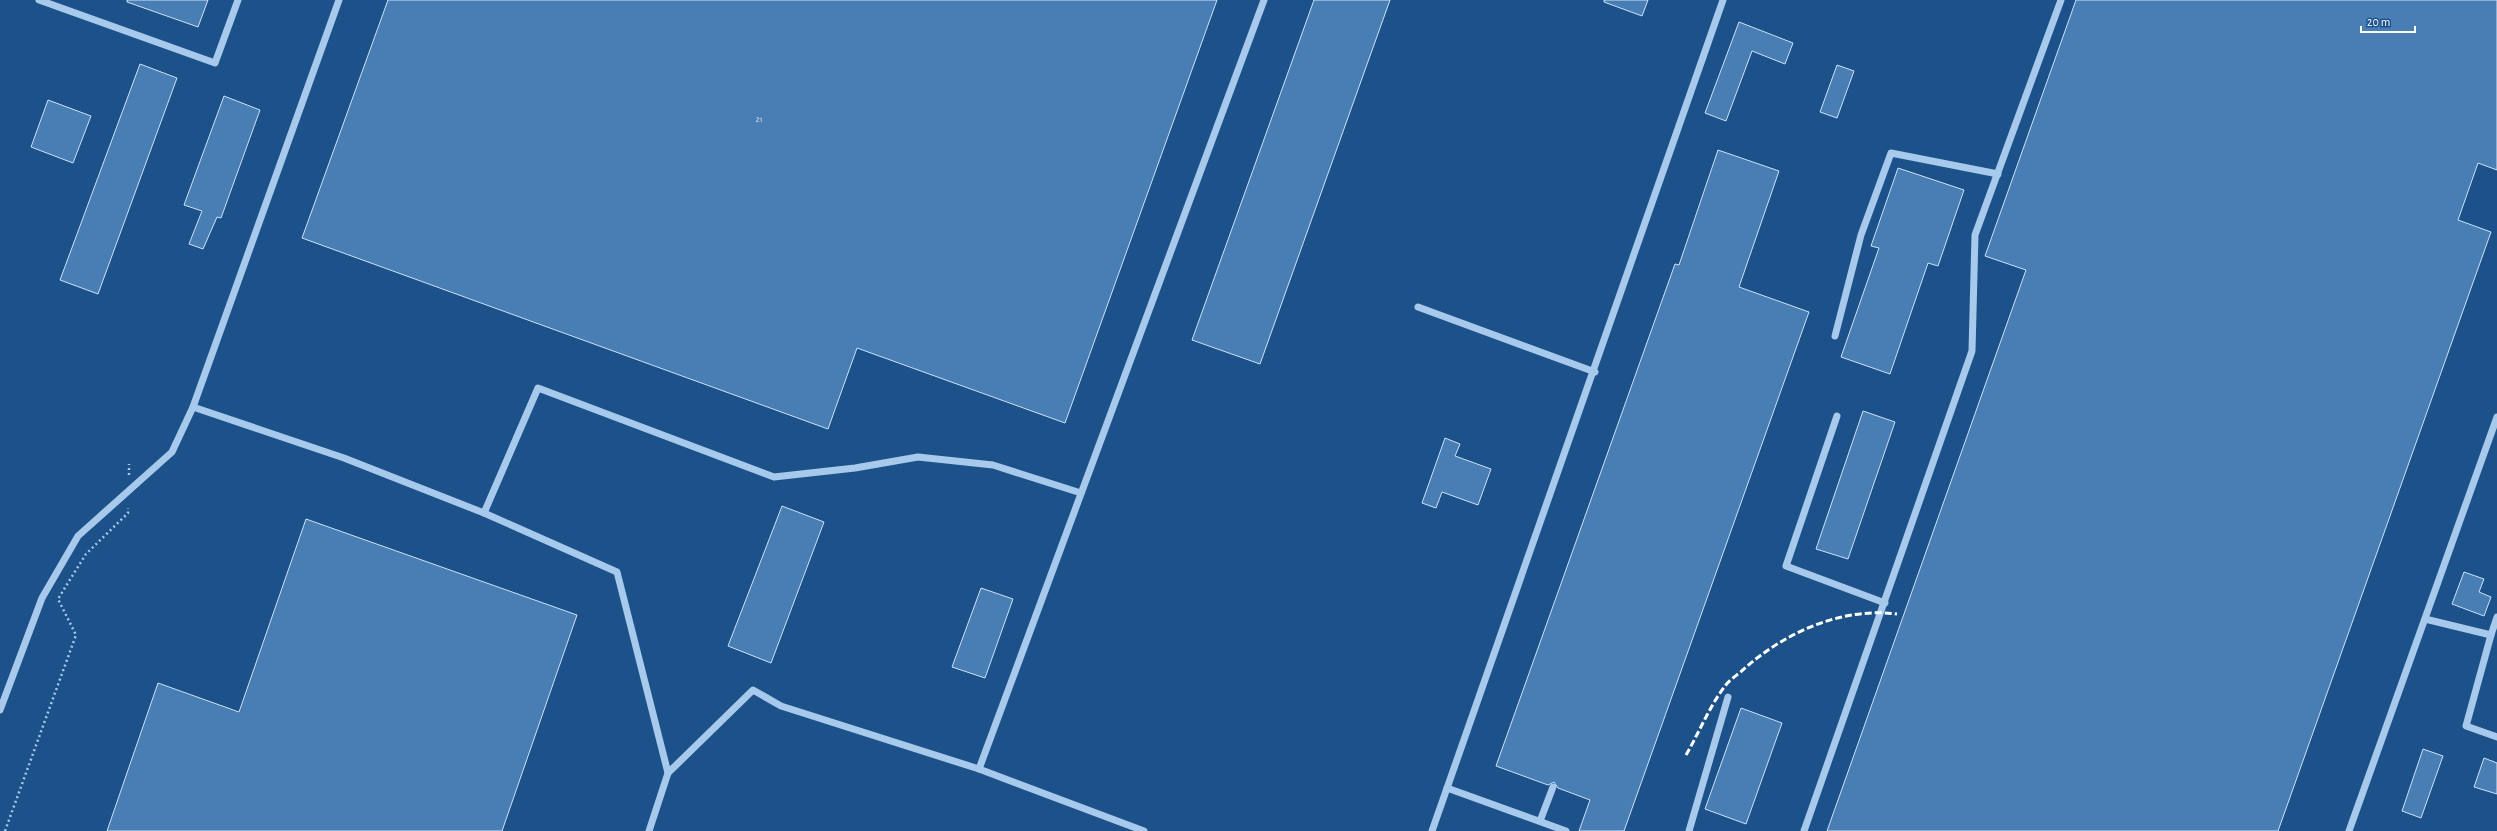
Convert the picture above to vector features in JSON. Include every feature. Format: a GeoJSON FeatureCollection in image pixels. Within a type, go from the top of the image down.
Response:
{"type":"FeatureCollection","features":[{"type":"Feature","properties":{"kind":"lane"},"geometry":{"type":"LineString","coordinates":[[39,0],[215,63],[238,0]]}},
{"type":"Feature","properties":{"kind":"lane"},"geometry":{"type":"LineString","coordinates":[[0,710],[42,598],[78,536],[172,452],[194,407],[339,0]]}},
{"type":"Feature","properties":{"kind":"lane"},"geometry":{"type":"LineString","coordinates":[[978,769],[1264,0]]}},
{"type":"Feature","properties":{"kind":"lane"},"geometry":{"type":"LineString","coordinates":[[1432,831],[1595,372],[1723,0]]}},
{"type":"Feature","properties":{"kind":"lane"},"geometry":{"type":"LineString","coordinates":[[1804,831],[1972,351],[1975,235],[2061,0]]}},
{"type":"Feature","properties":{"kind":"lane"},"geometry":{"type":"LineString","coordinates":[[1835,336],[1861,235],[1891,153],[1998,174]]}},
{"type":"Feature","properties":{"kind":"lane"},"geometry":{"type":"LineString","coordinates":[[1418,307],[1595,372]]}},
{"type":"Feature","properties":{"kind":"lane"},"geometry":{"type":"LineString","coordinates":[[484,513],[538,388],[774,477],[855,468],[918,457],[994,465],[1081,493]]}},
{"type":"Feature","properties":{"kind":"lane"},"geometry":{"type":"LineString","coordinates":[[194,407],[344,458],[484,513],[617,572],[668,773]]}},
{"type":"Feature","properties":{"kind":"lane"},"geometry":{"type":"LineString","coordinates":[[1837,416],[1786,566],[1885,603]]}},
{"type":"Feature","properties":{"kind":"lane"},"geometry":{"type":"LineString","coordinates":[[2349,831],[2497,417]]}},
{"type":"Feature","properties":{"kind":"lane"},"geometry":{"type":"LineString","coordinates":[[2497,617],[2466,726],[2497,737]]}},
{"type":"Feature","properties":{"kind":"lane"},"geometry":{"type":"LineString","coordinates":[[2424,619],[2491,635]]}},
{"type":"Feature","properties":{"kind":"lane"},"geometry":{"type":"LineString","coordinates":[[649,831],[668,773],[753,690],[781,706],[978,769],[1144,831]]}},
{"type":"Feature","properties":{"kind":"lane"},"geometry":{"type":"LineString","coordinates":[[1689,831],[1728,697]]}},
{"type":"Feature","properties":{"kind":"lane"},"geometry":{"type":"LineString","coordinates":[[1540,821],[1553,787]]}},
{"type":"Feature","properties":{"kind":"lane"},"geometry":{"type":"LineString","coordinates":[[1447,788],[1566,831]]}},
{"type":"Feature","properties":{"kind":"path"},"geometry":{"type":"LineString","coordinates":[[5,831],[76,635],[58,599],[86,554],[128,513],[129,464]]}},
{"type":"Feature","properties":{"kind":"building"},"geometry":{"type":"Polygon","coordinates":[[[127,0],[208,0],[198,27],[127,2],[127,0]]]}},
{"type":"Feature","properties":{"kind":"building"},"geometry":{"type":"Polygon","coordinates":[[[388,0],[1217,0],[1065,423],[857,348],[828,429],[302,238],[388,0]]]}},
{"type":"Feature","properties":{"kind":"building"},"geometry":{"type":"Polygon","coordinates":[[[1314,0],[1390,0],[1260,364],[1192,340],[1314,0]]]}},
{"type":"Feature","properties":{"kind":"building"},"geometry":{"type":"Polygon","coordinates":[[[1604,0],[1648,0],[1642,16],[1604,2],[1604,0]]]}},
{"type":"Feature","properties":{"kind":"building"},"geometry":{"type":"Polygon","coordinates":[[[2076,0],[2497,0],[2497,170],[2478,163],[2458,220],[2491,232],[2278,831],[1827,831],[2026,270],[1985,256],[2076,0]]]}},
{"type":"Feature","properties":{"kind":"building"},"geometry":{"type":"Polygon","coordinates":[[[1739,22],[1793,43],[1785,64],[1752,51],[1726,121],[1705,113],[1739,22]]]}},
{"type":"Feature","properties":{"kind":"building"},"geometry":{"type":"Polygon","coordinates":[[[140,64],[177,78],[98,294],[60,280],[140,64]]]}},
{"type":"Feature","properties":{"kind":"building"},"geometry":{"type":"Polygon","coordinates":[[[1837,65],[1854,71],[1837,118],[1820,112],[1837,65]]]}},
{"type":"Feature","properties":{"kind":"building"},"geometry":{"type":"Polygon","coordinates":[[[224,96],[260,110],[221,218],[217,217],[203,249],[189,244],[202,211],[184,205],[224,96]]]}},
{"type":"Feature","properties":{"kind":"building"},"geometry":{"type":"Polygon","coordinates":[[[48,100],[91,116],[73,163],[31,147],[48,100]]]}},
{"type":"Feature","properties":{"kind":"building"},"geometry":{"type":"Polygon","coordinates":[[[1718,150],[1779,171],[1739,287],[1809,312],[1624,831],[1579,831],[1590,800],[1558,788],[1554,782],[1548,785],[1496,766],[1675,264],[1679,265],[1718,150]]]}},
{"type":"Feature","properties":{"kind":"building"},"geometry":{"type":"Polygon","coordinates":[[[1898,168],[1964,190],[1938,266],[1928,263],[1890,374],[1841,357],[1879,248],[1871,246],[1898,168]]]}},
{"type":"Feature","properties":{"kind":"building"},"geometry":{"type":"Polygon","coordinates":[[[1863,411],[1895,422],[1848,559],[1816,549],[1863,411]]]}},
{"type":"Feature","properties":{"kind":"building"},"geometry":{"type":"Polygon","coordinates":[[[1445,438],[1460,444],[1455,456],[1491,469],[1478,505],[1442,492],[1436,508],[1422,503],[1445,438]]]}},
{"type":"Feature","properties":{"kind":"building"},"geometry":{"type":"Polygon","coordinates":[[[782,506],[824,522],[771,663],[728,646],[782,506]]]}},
{"type":"Feature","properties":{"kind":"building"},"geometry":{"type":"Polygon","coordinates":[[[306,519],[577,615],[502,831],[107,831],[158,683],[239,712],[306,519]]]}},
{"type":"Feature","properties":{"kind":"building"},"geometry":{"type":"Polygon","coordinates":[[[2464,572],[2484,579],[2479,592],[2491,597],[2484,616],[2452,604],[2464,572]]]}},
{"type":"Feature","properties":{"kind":"building"},"geometry":{"type":"Polygon","coordinates":[[[981,588],[1013,599],[985,678],[952,667],[981,588]]]}},
{"type":"Feature","properties":{"kind":"building"},"geometry":{"type":"Polygon","coordinates":[[[1741,708],[1782,723],[1746,824],[1705,809],[1741,708]]]}},
{"type":"Feature","properties":{"kind":"building"},"geometry":{"type":"Polygon","coordinates":[[[2423,749],[2443,756],[2421,818],[2402,811],[2423,749]]]}},
{"type":"Feature","properties":{"kind":"building"},"geometry":{"type":"Polygon","coordinates":[[[2484,758],[2497,763],[2497,794],[2474,787],[2484,758]]]}},
{"type":"Feature","properties":{"kind":"railway"},"geometry":{"type":"LineString","coordinates":[[1686,755],[1719,694],[1727,683],[1778,643],[1816,625],[1856,614],[1897,614]]}}]}
